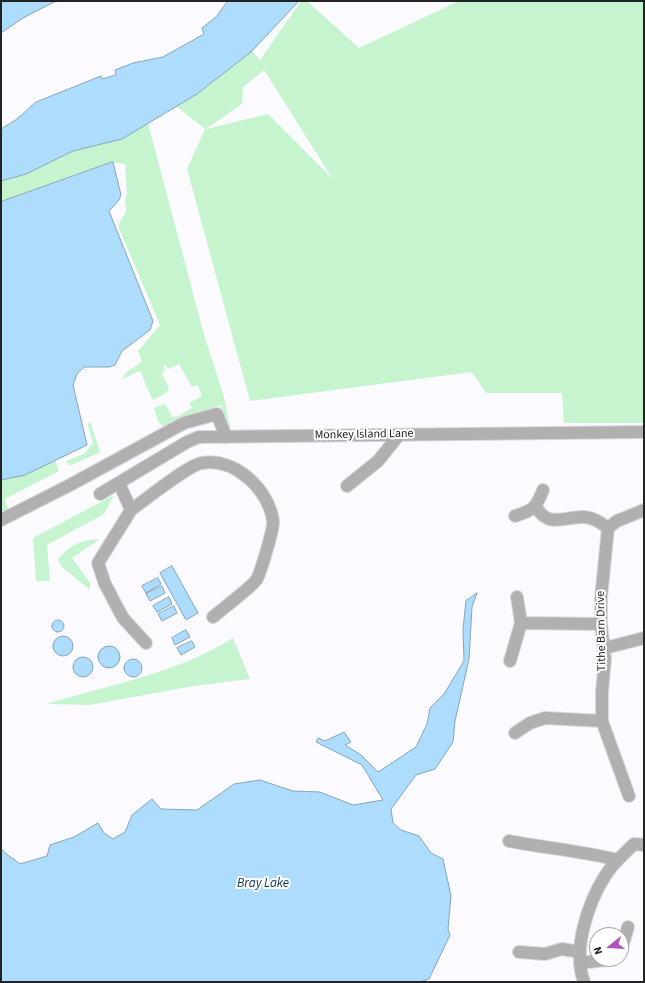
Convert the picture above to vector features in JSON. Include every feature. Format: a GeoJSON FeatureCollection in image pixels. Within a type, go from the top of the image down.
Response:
{"type":"FeatureCollection","features":[{"type":"Feature","properties":{"kind":"street"},"geometry":{"type":"LineString","coordinates":[[1,520],[70,485],[184,423],[217,414],[226,436]]}},
{"type":"Feature","properties":{"kind":"street","name":"Monkey Island Lane"},"geometry":{"type":"LineString","coordinates":[[100,494],[187,442],[199,437],[644,432]]}},
{"type":"Feature","properties":{"kind":"street"},"geometry":{"type":"LineString","coordinates":[[347,486],[378,461],[399,435]]}},
{"type":"Feature","properties":{"kind":"street"},"geometry":{"type":"LineString","coordinates":[[146,643],[123,618],[105,584],[98,563],[131,510],[176,477],[202,463],[226,464],[253,480],[268,502],[273,522],[270,539],[257,580],[213,617]]}},
{"type":"Feature","properties":{"kind":"street"},"geometry":{"type":"LineString","coordinates":[[118,483],[131,510]]}},
{"type":"Feature","properties":{"kind":"street"},"geometry":{"type":"LineString","coordinates":[[515,516],[529,512],[536,507],[543,490]]}},
{"type":"Feature","properties":{"kind":"street"},"geometry":{"type":"LineString","coordinates":[[536,507],[542,516],[551,520],[584,517],[596,519],[608,528],[617,521],[644,510]]}},
{"type":"Feature","properties":{"kind":"street","name":"Tithe Barn Drive"},"geometry":{"type":"LineString","coordinates":[[608,528],[602,578],[601,624],[605,648],[602,721],[629,796]]}},
{"type":"Feature","properties":{"kind":"street"},"geometry":{"type":"LineString","coordinates":[[510,661],[520,623],[517,597]]}},
{"type":"Feature","properties":{"kind":"street"},"geometry":{"type":"LineString","coordinates":[[520,623],[601,624]]}},
{"type":"Feature","properties":{"kind":"street"},"geometry":{"type":"LineString","coordinates":[[605,648],[644,638]]}},
{"type":"Feature","properties":{"kind":"street"},"geometry":{"type":"LineString","coordinates":[[516,733],[530,723],[545,718],[602,721]]}},
{"type":"Feature","properties":{"kind":"street"},"geometry":{"type":"LineString","coordinates":[[508,841],[593,854],[618,860]]}},
{"type":"Feature","properties":{"kind":"street"},"geometry":{"type":"LineString","coordinates":[[584,982],[580,957],[590,904],[606,874],[618,860],[639,845]]}},
{"type":"Feature","properties":{"kind":"street"},"geometry":{"type":"LineString","coordinates":[[519,952],[545,954],[562,949],[580,957],[589,959]]}},
{"type":"Feature","properties":{"kind":"green space"},"geometry":{"type":"Polygon","coordinates":[[[301,1],[307,1],[359,48],[459,1],[644,1],[644,423],[564,423],[562,393],[486,393],[472,372],[250,401],[187,169],[205,129],[176,106],[197,94],[252,51],[260,60],[301,1]],[[264,70],[243,87],[242,104],[206,129],[268,114],[332,178],[264,70]]]}},
{"type":"Feature","properties":{"kind":"green space"},"geometry":{"type":"Polygon","coordinates":[[[148,123],[203,331],[224,397],[231,431],[220,405],[166,428],[159,423],[154,408],[165,404],[172,417],[178,416],[192,408],[189,403],[202,396],[198,385],[192,387],[179,364],[168,369],[166,365],[163,365],[165,370],[162,373],[169,388],[167,392],[154,400],[152,399],[140,371],[122,379],[126,372],[142,362],[138,351],[160,325],[118,226],[126,211],[125,201],[127,192],[125,164],[113,162],[1,202],[1,181],[26,174],[73,151],[122,139],[148,123]]]}},
{"type":"Feature","properties":{"kind":"green space"},"geometry":{"type":"Polygon","coordinates":[[[90,421],[100,452],[70,466],[66,461],[84,454],[93,443],[88,425],[90,421]]]}},
{"type":"Feature","properties":{"kind":"green space"},"geometry":{"type":"Polygon","coordinates":[[[55,460],[59,471],[5,499],[9,512],[1,515],[1,480],[25,475],[55,460]]]}},
{"type":"Feature","properties":{"kind":"green space"},"geometry":{"type":"Polygon","coordinates":[[[114,495],[104,514],[47,545],[50,581],[36,581],[33,538],[114,495]]]}},
{"type":"Feature","properties":{"kind":"green space"},"geometry":{"type":"Polygon","coordinates":[[[100,539],[72,558],[90,583],[90,590],[61,566],[58,559],[72,546],[87,540],[100,539]]]}},
{"type":"Feature","properties":{"kind":"green space"},"geometry":{"type":"Polygon","coordinates":[[[233,638],[250,679],[194,686],[90,705],[46,704],[166,669],[212,650],[233,638]]]}},
{"type":"Feature","properties":{"kind":"water"},"geometry":{"type":"Polygon","coordinates":[[[1,1],[56,1],[23,18],[1,33],[1,1]]]}},
{"type":"Feature","properties":{"kind":"water"},"geometry":{"type":"Polygon","coordinates":[[[228,1],[299,1],[252,51],[197,94],[122,139],[73,151],[26,174],[1,181],[1,129],[17,119],[36,102],[101,76],[102,79],[116,75],[115,70],[133,63],[163,57],[204,34],[202,28],[216,17],[228,1]]]}},
{"type":"Feature","properties":{"kind":"water"},"geometry":{"type":"Polygon","coordinates":[[[113,162],[121,195],[119,200],[109,211],[153,321],[150,330],[122,351],[115,365],[109,367],[84,367],[77,374],[73,385],[87,445],[25,475],[1,480],[1,202],[113,162]]]}},
{"type":"Feature","properties":{"kind":"water"},"geometry":{"type":"Polygon","coordinates":[[[172,566],[198,613],[186,620],[160,573],[172,566]]]}},
{"type":"Feature","properties":{"kind":"water"},"geometry":{"type":"Polygon","coordinates":[[[158,578],[161,584],[146,593],[142,586],[158,578]]]}},
{"type":"Feature","properties":{"kind":"water"},"geometry":{"type":"Polygon","coordinates":[[[162,586],[165,593],[150,601],[146,594],[162,586]]]}},
{"type":"Feature","properties":{"kind":"water","name":"Bray Lake"},"geometry":{"type":"Polygon","coordinates":[[[477,593],[472,607],[469,659],[455,721],[453,742],[435,769],[416,775],[391,809],[393,823],[401,830],[419,836],[431,853],[443,859],[451,896],[448,929],[450,935],[429,979],[420,982],[1,982],[1,848],[5,853],[20,864],[47,856],[50,845],[74,837],[98,823],[104,833],[113,839],[125,832],[132,815],[152,799],[161,809],[197,810],[234,784],[260,780],[293,791],[320,792],[353,805],[383,800],[362,765],[316,742],[318,738],[325,741],[344,732],[351,742],[345,745],[361,755],[378,772],[416,747],[427,724],[430,708],[444,694],[464,661],[463,629],[466,601],[477,593]]]}},
{"type":"Feature","properties":{"kind":"water"},"geometry":{"type":"Polygon","coordinates":[[[169,597],[172,604],[157,612],[153,606],[169,597]]]}},
{"type":"Feature","properties":{"kind":"water"},"geometry":{"type":"Polygon","coordinates":[[[174,606],[177,613],[162,621],[158,614],[174,606]]]}},
{"type":"Feature","properties":{"kind":"water"},"geometry":{"type":"Polygon","coordinates":[[[56,620],[60,620],[64,626],[60,632],[56,632],[52,628],[52,624],[56,620]]]}},
{"type":"Feature","properties":{"kind":"water"},"geometry":{"type":"Polygon","coordinates":[[[186,630],[190,637],[175,645],[172,638],[186,630]]]}},
{"type":"Feature","properties":{"kind":"water"},"geometry":{"type":"Polygon","coordinates":[[[63,636],[70,639],[73,646],[70,653],[63,656],[56,653],[53,646],[56,639],[63,636]]]}},
{"type":"Feature","properties":{"kind":"water"},"geometry":{"type":"Polygon","coordinates":[[[192,641],[195,647],[181,655],[177,648],[192,641]]]}},
{"type":"Feature","properties":{"kind":"water"},"geometry":{"type":"Polygon","coordinates":[[[109,646],[117,649],[120,657],[117,665],[109,668],[101,665],[98,657],[101,649],[109,646]]]}},
{"type":"Feature","properties":{"kind":"water"},"geometry":{"type":"Polygon","coordinates":[[[83,657],[90,660],[93,667],[90,674],[83,677],[76,674],[73,667],[76,660],[83,657]]]}},
{"type":"Feature","properties":{"kind":"water"},"geometry":{"type":"Polygon","coordinates":[[[133,659],[139,662],[142,668],[139,674],[133,677],[127,674],[124,668],[127,662],[133,659]]]}}]}
